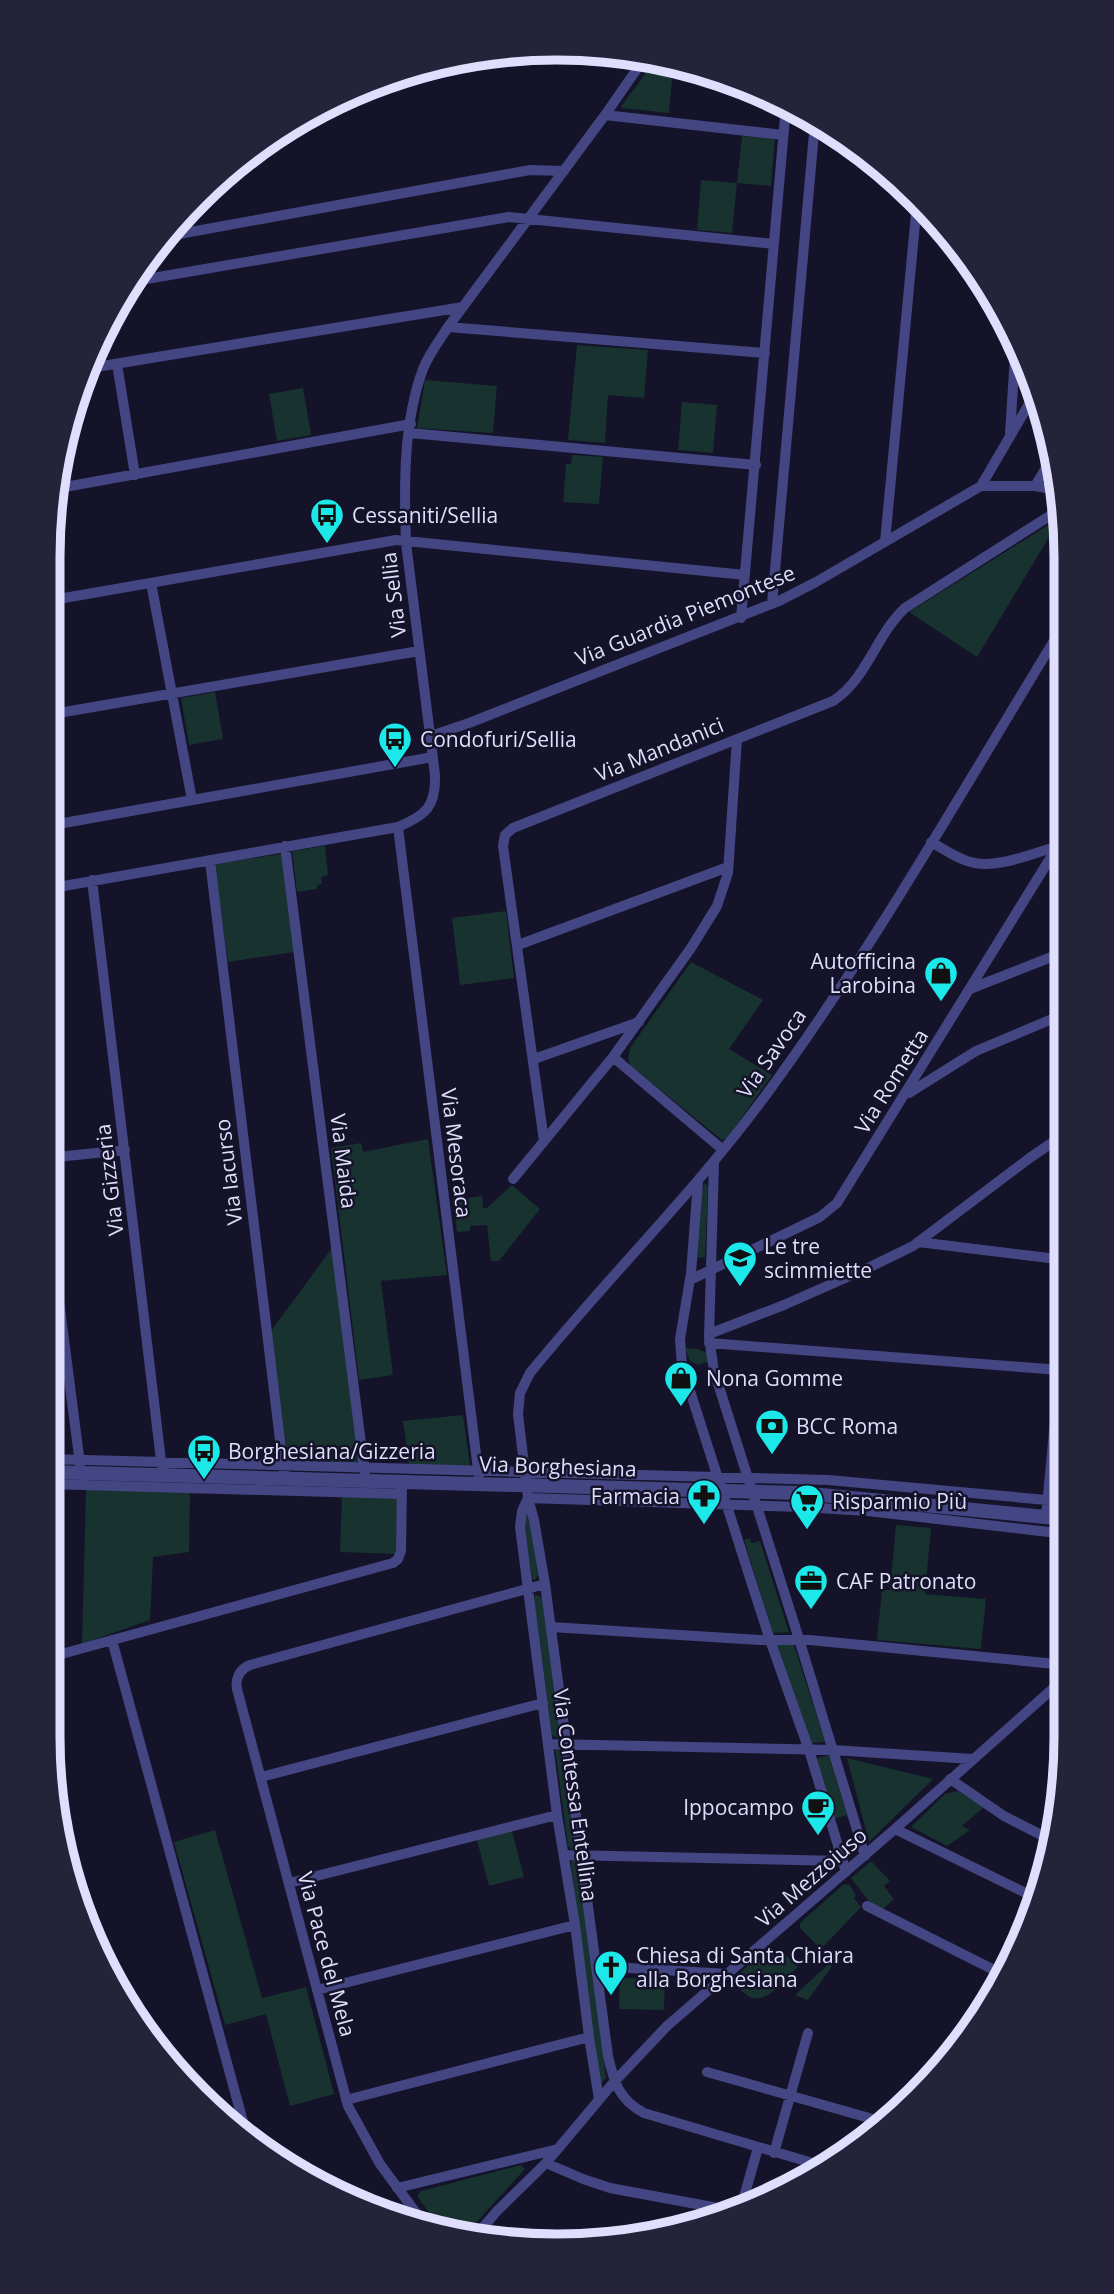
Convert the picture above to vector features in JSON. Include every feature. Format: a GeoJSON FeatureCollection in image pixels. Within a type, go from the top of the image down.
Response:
{"type":"FeatureCollection","features":[{"type":"Feature","properties":{"kind":"street","name":"Via Sellia"},"geometry":{"type":"LineString","coordinates":[[60,886],[398,827],[416,819],[430,806],[435,788],[433,757],[406,543],[405,494],[410,429],[423,369],[448,327],[606,116],[639,67]]}},
{"type":"Feature","properties":{"kind":"street"},"geometry":{"type":"LineString","coordinates":[[741,618],[785,115]]}},
{"type":"Feature","properties":{"kind":"street"},"geometry":{"type":"LineString","coordinates":[[606,116],[783,135]]}},
{"type":"Feature","properties":{"kind":"street"},"geometry":{"type":"LineString","coordinates":[[772,604],[813,131]]}},
{"type":"Feature","properties":{"kind":"street"},"geometry":{"type":"LineString","coordinates":[[179,234],[525,171],[564,171]]}},
{"type":"Feature","properties":{"kind":"street"},"geometry":{"type":"LineString","coordinates":[[885,542],[916,213]]}},
{"type":"Feature","properties":{"kind":"street"},"geometry":{"type":"LineString","coordinates":[[144,279],[513,217],[775,244]]}},
{"type":"Feature","properties":{"kind":"street"},"geometry":{"type":"LineString","coordinates":[[97,367],[463,307]]}},
{"type":"Feature","properties":{"kind":"street"},"geometry":{"type":"LineString","coordinates":[[448,327],[765,353]]}},
{"type":"Feature","properties":{"kind":"street"},"geometry":{"type":"LineString","coordinates":[[1010,434],[1015,362]]}},
{"type":"Feature","properties":{"kind":"street"},"geometry":{"type":"LineString","coordinates":[[117,364],[135,475]]}},
{"type":"Feature","properties":{"kind":"street"},"geometry":{"type":"LineString","coordinates":[[1030,402],[981,486],[1035,486],[1049,489]]}},
{"type":"Feature","properties":{"kind":"street"},"geometry":{"type":"LineString","coordinates":[[65,487],[410,429],[756,465]]}},
{"type":"Feature","properties":{"kind":"street"},"geometry":{"type":"LineString","coordinates":[[1035,486],[1046,467]]}},
{"type":"Feature","properties":{"kind":"street","name":"Via Guardia Piemontese"},"geometry":{"type":"LineString","coordinates":[[430,736],[772,604],[808,587],[981,486]]}},
{"type":"Feature","properties":{"kind":"street","name":"Via Mandanici"},"geometry":{"type":"LineString","coordinates":[[544,1141],[503,846],[509,831],[821,707],[843,695],[905,608],[1052,514]]}},
{"type":"Feature","properties":{"kind":"street"},"geometry":{"type":"LineString","coordinates":[[60,599],[396,540],[745,575]]}},
{"type":"Feature","properties":{"kind":"street"},"geometry":{"type":"LineString","coordinates":[[151,583],[192,800]]}},
{"type":"Feature","properties":{"kind":"street","name":"Via Savoca"},"geometry":{"type":"LineString","coordinates":[[527,1485],[518,1405],[526,1379],[698,1182],[785,1068],[839,990],[1054,641]]}},
{"type":"Feature","properties":{"kind":"street"},"geometry":{"type":"LineString","coordinates":[[60,713],[419,652]]}},
{"type":"Feature","properties":{"kind":"street"},"geometry":{"type":"LineString","coordinates":[[513,1179],[613,1057],[714,912],[724,890],[728,867],[737,739]]}},
{"type":"Feature","properties":{"kind":"street"},"geometry":{"type":"LineString","coordinates":[[60,825],[433,757]]}},
{"type":"Feature","properties":{"kind":"street","name":"Via Mesoraca"},"geometry":{"type":"LineString","coordinates":[[398,827],[479,1478]]}},
{"type":"Feature","properties":{"kind":"street"},"geometry":{"type":"LineString","coordinates":[[931,842],[968,862],[981,864],[1000,862],[1054,844]]}},
{"type":"Feature","properties":{"kind":"street","name":"Via Maida"},"geometry":{"type":"LineString","coordinates":[[285,846],[365,1475]]}},
{"type":"Feature","properties":{"kind":"street","name":"Via Rometta"},"geometry":{"type":"LineString","coordinates":[[690,1280],[820,1217],[834,1207],[1054,853]]}},
{"type":"Feature","properties":{"kind":"street","name":"Via Iacurso"},"geometry":{"type":"LineString","coordinates":[[210,861],[284,1473]]}},
{"type":"Feature","properties":{"kind":"street"},"geometry":{"type":"LineString","coordinates":[[518,945],[728,867]]}},
{"type":"Feature","properties":{"kind":"street","name":"Via Gizzeria"},"geometry":{"type":"LineString","coordinates":[[92,880],[162,1469]]}},
{"type":"Feature","properties":{"kind":"street"},"geometry":{"type":"LineString","coordinates":[[970,989],[1054,956]]}},
{"type":"Feature","properties":{"kind":"street"},"geometry":{"type":"LineString","coordinates":[[904,1097],[976,1051],[1054,1018]]}},
{"type":"Feature","properties":{"kind":"street"},"geometry":{"type":"LineString","coordinates":[[534,1059],[639,1022]]}},
{"type":"Feature","properties":{"kind":"street"},"geometry":{"type":"LineString","coordinates":[[613,1057],[723,1150]]}},
{"type":"Feature","properties":{"kind":"street"},"geometry":{"type":"LineString","coordinates":[[709,1338],[870,1268],[918,1242],[1054,1141]]}},
{"type":"Feature","properties":{"kind":"street"},"geometry":{"type":"LineString","coordinates":[[60,1156],[125,1150]]}},
{"type":"Feature","properties":{"kind":"street"},"geometry":{"type":"LineString","coordinates":[[714,1162],[709,1338],[719,1387],[864,1856]]}},
{"type":"Feature","properties":{"kind":"street"},"geometry":{"type":"LineString","coordinates":[[698,1182],[680,1357],[721,1492],[809,1750],[846,1872]]}},
{"type":"Feature","properties":{"kind":"street"},"geometry":{"type":"LineString","coordinates":[[918,1242],[1054,1259]]}},
{"type":"Feature","properties":{"kind":"street"},"geometry":{"type":"LineString","coordinates":[[60,1309],[80,1467]]}},
{"type":"Feature","properties":{"kind":"street"},"geometry":{"type":"LineString","coordinates":[[709,1338],[1054,1369]]}},
{"type":"Feature","properties":{"kind":"street"},"geometry":{"type":"LineString","coordinates":[[1046,1517],[1054,1435]]}},
{"type":"Feature","properties":{"kind":"street","name":"Via Borghesiana"},"geometry":{"type":"LineString","coordinates":[[60,1462],[80,1467]]}},
{"type":"Feature","properties":{"kind":"street","name":"Via Borghesiana"},"geometry":{"type":"LineString","coordinates":[[60,1470],[80,1467],[479,1478],[527,1485],[837,1495],[1054,1518]]}},
{"type":"Feature","properties":{"kind":"street","name":"Via Borghesiana"},"geometry":{"type":"LineString","coordinates":[[365,1475],[402,1488]]}},
{"type":"Feature","properties":{"kind":"street","name":"Via Borghesiana"},"geometry":{"type":"LineString","coordinates":[[60,1484],[402,1488],[479,1478]]}},
{"type":"Feature","properties":{"kind":"street","name":"Via Borghesiana"},"geometry":{"type":"LineString","coordinates":[[752,1492],[841,1481],[1048,1500]]}},
{"type":"Feature","properties":{"kind":"street","name":"Via Contessa Entellina"},"geometry":{"type":"LineString","coordinates":[[527,1485],[545,1584],[614,2081]]}},
{"type":"Feature","properties":{"kind":"street","name":"Via Contessa Entellina"},"geometry":{"type":"LineString","coordinates":[[527,1485],[520,1523],[557,1815],[599,2099]]}},
{"type":"Feature","properties":{"kind":"street"},"geometry":{"type":"LineString","coordinates":[[60,1654],[393,1563],[401,1551],[402,1488]]}},
{"type":"Feature","properties":{"kind":"street","name":"Via Borghesiana"},"geometry":{"type":"LineString","coordinates":[[752,1492],[868,1511],[1054,1533]]}},
{"type":"Feature","properties":{"kind":"street"},"geometry":{"type":"LineString","coordinates":[[528,1588],[545,1584]]}},
{"type":"Feature","properties":{"kind":"street","name":"Via Pace del Mela"},"geometry":{"type":"LineString","coordinates":[[417,2214],[357,2125],[346,2100],[236,1686],[239,1674],[250,1665],[528,1588]]}},
{"type":"Feature","properties":{"kind":"street"},"geometry":{"type":"LineString","coordinates":[[551,1627],[770,1640],[799,1639],[1054,1664]]}},
{"type":"Feature","properties":{"kind":"street"},"geometry":{"type":"LineString","coordinates":[[112,1640],[243,2123]]}},
{"type":"Feature","properties":{"kind":"street","name":"Via Mezzoiuso"},"geometry":{"type":"LineString","coordinates":[[482,2228],[546,2163],[614,2081],[675,2019],[846,1872],[1054,1687]]}},
{"type":"Feature","properties":{"kind":"street"},"geometry":{"type":"LineString","coordinates":[[261,1777],[543,1703]]}},
{"type":"Feature","properties":{"kind":"street"},"geometry":{"type":"LineString","coordinates":[[548,1744],[832,1750],[972,1759]]}},
{"type":"Feature","properties":{"kind":"street"},"geometry":{"type":"LineString","coordinates":[[950,1779],[1004,1816],[1044,1837]]}},
{"type":"Feature","properties":{"kind":"street"},"geometry":{"type":"LineString","coordinates":[[289,1883],[557,1815]]}},
{"type":"Feature","properties":{"kind":"street"},"geometry":{"type":"LineString","coordinates":[[895,1829],[1029,1894]]}},
{"type":"Feature","properties":{"kind":"street"},"geometry":{"type":"LineString","coordinates":[[564,1855],[842,1861]]}},
{"type":"Feature","properties":{"kind":"street"},"geometry":{"type":"LineString","coordinates":[[867,1906],[996,1971]]}},
{"type":"Feature","properties":{"kind":"street"},"geometry":{"type":"LineString","coordinates":[[317,1990],[575,1925]]}},
{"type":"Feature","properties":{"kind":"street"},"geometry":{"type":"LineString","coordinates":[[596,1966],[728,1974]]}},
{"type":"Feature","properties":{"kind":"street"},"geometry":{"type":"LineString","coordinates":[[774,2152],[808,2033]]}},
{"type":"Feature","properties":{"kind":"street"},"geometry":{"type":"LineString","coordinates":[[346,2100],[589,2037]]}},
{"type":"Feature","properties":{"kind":"street"},"geometry":{"type":"LineString","coordinates":[[707,2072],[875,2119]]}},
{"type":"Feature","properties":{"kind":"street"},"geometry":{"type":"LineString","coordinates":[[614,2081],[621,2096],[640,2111],[813,2163]]}},
{"type":"Feature","properties":{"kind":"street"},"geometry":{"type":"LineString","coordinates":[[744,2198],[758,2148]]}},
{"type":"Feature","properties":{"kind":"street"},"geometry":{"type":"LineString","coordinates":[[397,2188],[558,2149]]}},
{"type":"Feature","properties":{"kind":"street"},"geometry":{"type":"LineString","coordinates":[[546,2163],[610,2188],[717,2208]]}},
{"type":"Feature","properties":{"kind":"green space"},"geometry":{"type":"Polygon","coordinates":[[[649,68],[673,73],[669,113],[622,108],[649,68]]]}},
{"type":"Feature","properties":{"kind":"green space"},"geometry":{"type":"Polygon","coordinates":[[[742,136],[775,139],[771,186],[737,183],[742,136]]]}},
{"type":"Feature","properties":{"kind":"green space"},"geometry":{"type":"Polygon","coordinates":[[[701,180],[737,183],[732,233],[697,230],[701,180]]]}},
{"type":"Feature","properties":{"kind":"green space"},"geometry":{"type":"Polygon","coordinates":[[[577,345],[648,350],[644,398],[608,395],[605,443],[568,440],[577,345]]]}},
{"type":"Feature","properties":{"kind":"green space"},"geometry":{"type":"Polygon","coordinates":[[[425,380],[497,386],[493,433],[417,428],[425,380]]]}},
{"type":"Feature","properties":{"kind":"green space"},"geometry":{"type":"Polygon","coordinates":[[[303,388],[311,435],[277,441],[269,394],[303,388]]]}},
{"type":"Feature","properties":{"kind":"green space"},"geometry":{"type":"Polygon","coordinates":[[[682,402],[717,405],[713,453],[678,450],[682,402]]]}},
{"type":"Feature","properties":{"kind":"green space"},"geometry":{"type":"Polygon","coordinates":[[[572,455],[603,457],[599,504],[563,502],[566,464],[571,464],[572,455]]]}},
{"type":"Feature","properties":{"kind":"green space"},"geometry":{"type":"Polygon","coordinates":[[[1053,522],[1053,530],[977,657],[909,612],[1053,522]]]}},
{"type":"Feature","properties":{"kind":"green space"},"geometry":{"type":"Polygon","coordinates":[[[215,692],[223,739],[189,745],[181,698],[215,692]]]}},
{"type":"Feature","properties":{"kind":"green space"},"geometry":{"type":"Polygon","coordinates":[[[325,846],[328,875],[321,877],[322,884],[317,885],[317,889],[297,892],[292,851],[325,846]]]}},
{"type":"Feature","properties":{"kind":"green space"},"geometry":{"type":"Polygon","coordinates":[[[281,854],[295,952],[228,962],[214,864],[281,854]]]}},
{"type":"Feature","properties":{"kind":"green space"},"geometry":{"type":"Polygon","coordinates":[[[506,911],[514,978],[460,985],[452,918],[506,911]]]}},
{"type":"Feature","properties":{"kind":"green space"},"geometry":{"type":"Polygon","coordinates":[[[691,962],[763,1000],[729,1049],[772,1075],[728,1137],[722,1140],[631,1066],[628,1059],[630,1048],[691,962]]]}},
{"type":"Feature","properties":{"kind":"green space"},"geometry":{"type":"Polygon","coordinates":[[[428,1139],[447,1275],[381,1281],[393,1375],[359,1380],[331,1148],[361,1143],[363,1152],[428,1139]]]}},
{"type":"Feature","properties":{"kind":"green space"},"geometry":{"type":"Polygon","coordinates":[[[705,1183],[708,1187],[705,1257],[697,1258],[701,1191],[705,1183]]]}},
{"type":"Feature","properties":{"kind":"green space"},"geometry":{"type":"Polygon","coordinates":[[[512,1185],[540,1209],[499,1261],[491,1261],[487,1225],[470,1226],[470,1231],[457,1232],[453,1200],[482,1196],[483,1208],[487,1208],[512,1185]]]}},
{"type":"Feature","properties":{"kind":"green space"},"geometry":{"type":"Polygon","coordinates":[[[332,1248],[360,1465],[288,1460],[271,1331],[332,1248]]]}},
{"type":"Feature","properties":{"kind":"green space"},"geometry":{"type":"Polygon","coordinates":[[[685,1348],[707,1353],[709,1361],[698,1365],[690,1361],[685,1348]]]}},
{"type":"Feature","properties":{"kind":"green space"},"geometry":{"type":"Polygon","coordinates":[[[463,1415],[470,1466],[409,1465],[403,1421],[463,1415]]]}},
{"type":"Feature","properties":{"kind":"green space"},"geometry":{"type":"Polygon","coordinates":[[[86,1489],[190,1491],[189,1552],[153,1557],[150,1620],[82,1644],[86,1489]]]}},
{"type":"Feature","properties":{"kind":"green space"},"geometry":{"type":"Polygon","coordinates":[[[342,1496],[398,1498],[396,1554],[340,1552],[342,1496]]]}},
{"type":"Feature","properties":{"kind":"green space"},"geometry":{"type":"Polygon","coordinates":[[[523,1513],[529,1513],[538,1575],[535,1580],[532,1579],[523,1513]]]}},
{"type":"Feature","properties":{"kind":"green space"},"geometry":{"type":"Polygon","coordinates":[[[896,1525],[931,1528],[925,1594],[986,1599],[981,1649],[877,1640],[882,1590],[890,1590],[896,1525]]]}},
{"type":"Feature","properties":{"kind":"green space"},"geometry":{"type":"Polygon","coordinates":[[[750,1538],[752,1543],[760,1541],[789,1632],[773,1633],[744,1540],[750,1538]]]}},
{"type":"Feature","properties":{"kind":"green space"},"geometry":{"type":"Polygon","coordinates":[[[535,1595],[542,1599],[561,1734],[558,1738],[552,1735],[535,1595]]]}},
{"type":"Feature","properties":{"kind":"green space"},"geometry":{"type":"Polygon","coordinates":[[[793,1642],[825,1742],[809,1743],[775,1643],[793,1642]]]}},
{"type":"Feature","properties":{"kind":"green space"},"geometry":{"type":"Polygon","coordinates":[[[555,1748],[562,1748],[576,1847],[573,1850],[568,1846],[555,1748]]]}},
{"type":"Feature","properties":{"kind":"green space"},"geometry":{"type":"Polygon","coordinates":[[[829,1755],[847,1815],[833,1819],[815,1759],[829,1755]]]}},
{"type":"Feature","properties":{"kind":"green space"},"geometry":{"type":"Polygon","coordinates":[[[847,1758],[933,1779],[869,1842],[847,1758]]]}},
{"type":"Feature","properties":{"kind":"green space"},"geometry":{"type":"Polygon","coordinates":[[[958,1791],[984,1807],[962,1826],[970,1830],[947,1846],[911,1827],[945,1794],[958,1791]]]}},
{"type":"Feature","properties":{"kind":"green space"},"geometry":{"type":"Polygon","coordinates":[[[215,1830],[262,1998],[306,1987],[334,2094],[290,2106],[266,2014],[225,2025],[174,1842],[215,1830]]]}},
{"type":"Feature","properties":{"kind":"green space"},"geometry":{"type":"Polygon","coordinates":[[[512,1831],[524,1877],[489,1886],[477,1840],[512,1831]]]}},
{"type":"Feature","properties":{"kind":"green space"},"geometry":{"type":"Polygon","coordinates":[[[575,1859],[578,1862],[606,2078],[601,2083],[597,2074],[571,1865],[575,1859]]]}},
{"type":"Feature","properties":{"kind":"green space"},"geometry":{"type":"Polygon","coordinates":[[[871,1861],[890,1881],[884,1886],[894,1899],[882,1910],[871,1904],[851,1878],[871,1861]]]}},
{"type":"Feature","properties":{"kind":"green space"},"geometry":{"type":"Polygon","coordinates":[[[844,1884],[850,1885],[856,1896],[854,1898],[861,1907],[821,1949],[800,1928],[800,1923],[844,1884]]]}},
{"type":"Feature","properties":{"kind":"green space"},"geometry":{"type":"Polygon","coordinates":[[[780,1949],[798,1967],[769,1995],[762,1998],[748,1996],[731,1981],[757,1957],[763,1963],[780,1949]]]}},
{"type":"Feature","properties":{"kind":"green space"},"geometry":{"type":"Polygon","coordinates":[[[842,1952],[808,2000],[795,1995],[842,1952]]]}},
{"type":"Feature","properties":{"kind":"green space"},"geometry":{"type":"Polygon","coordinates":[[[620,1978],[665,1979],[664,2010],[619,2009],[620,1978]]]}},
{"type":"Feature","properties":{"kind":"green space"},"geometry":{"type":"Polygon","coordinates":[[[521,2165],[525,2169],[472,2227],[434,2219],[417,2196],[421,2191],[521,2165]]]}},
{"type":"Feature","properties":{"kind":"place","name":"Cessaniti/Sellia"},"geometry":{"type":"Point","coordinates":[327,545]}},
{"type":"Feature","properties":{"kind":"place","name":"Condofuri/Sellia"},"geometry":{"type":"Point","coordinates":[395,769]}},
{"type":"Feature","properties":{"kind":"place","name":"Autofficina Larobina"},"geometry":{"type":"Point","coordinates":[941,1003]}},
{"type":"Feature","properties":{"kind":"place","name":"Le tre scimmiette"},"geometry":{"type":"Point","coordinates":[740,1288]}},
{"type":"Feature","properties":{"kind":"place","name":"Nona Gomme"},"geometry":{"type":"Point","coordinates":[681,1408]}},
{"type":"Feature","properties":{"kind":"place","name":"BCC Roma"},"geometry":{"type":"Point","coordinates":[772,1456]}},
{"type":"Feature","properties":{"kind":"place","name":"Borghesiana/Gizzeria"},"geometry":{"type":"Point","coordinates":[204,1481]}},
{"type":"Feature","properties":{"kind":"place","name":"Farmacia"},"geometry":{"type":"Point","coordinates":[704,1526]}},
{"type":"Feature","properties":{"kind":"place","name":"Risparmio Più"},"geometry":{"type":"Point","coordinates":[807,1531]}},
{"type":"Feature","properties":{"kind":"place","name":"CAF Patronato"},"geometry":{"type":"Point","coordinates":[811,1611]}},
{"type":"Feature","properties":{"kind":"place","name":"Ippocampo"},"geometry":{"type":"Point","coordinates":[818,1837]}},
{"type":"Feature","properties":{"kind":"place","name":"Chiesa di Santa Chiara alla Borghesiana"},"geometry":{"type":"Point","coordinates":[611,1997]}}]}
